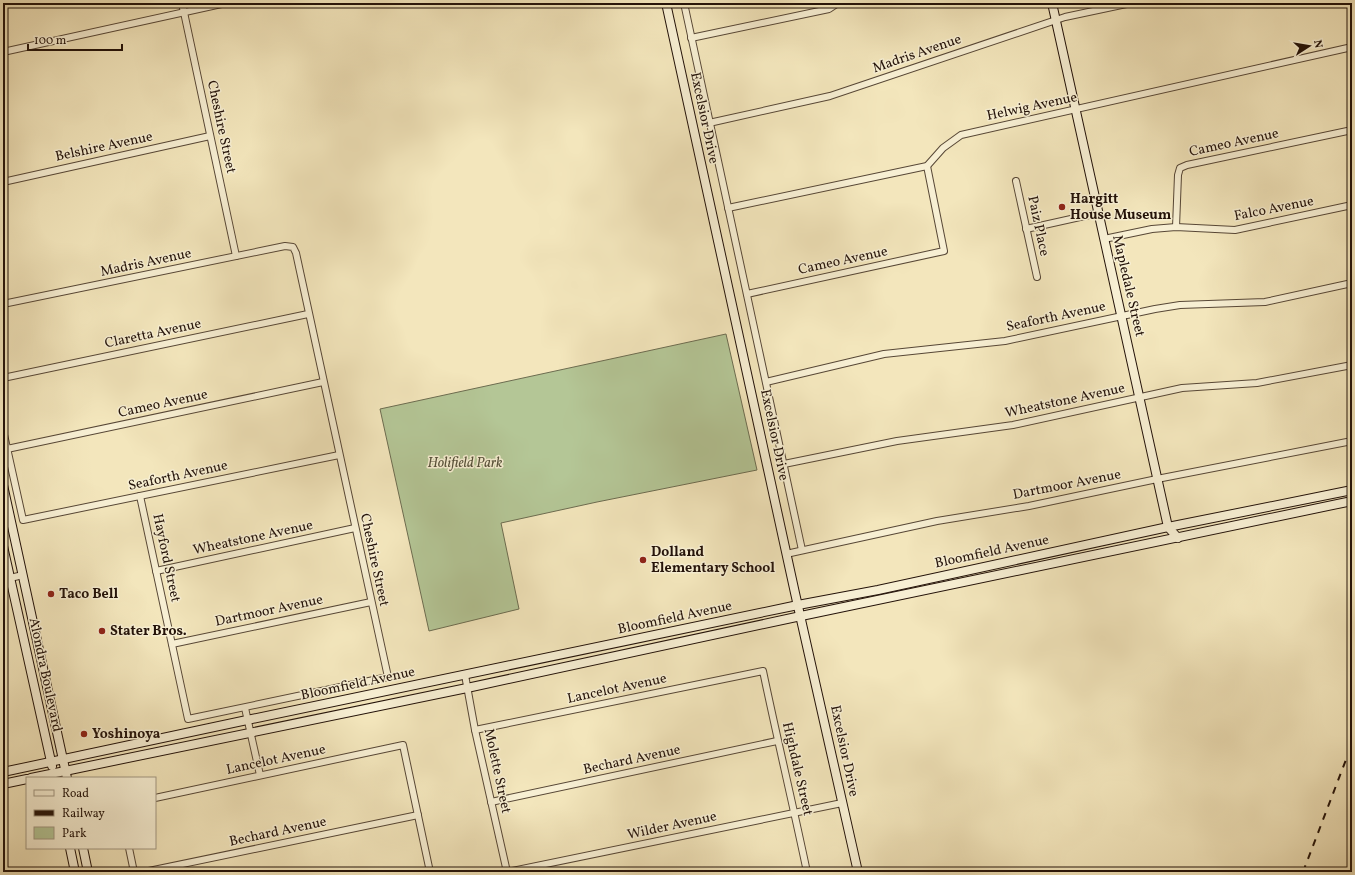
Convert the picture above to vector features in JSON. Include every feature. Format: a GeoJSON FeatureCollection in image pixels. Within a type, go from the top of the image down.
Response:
{"type":"FeatureCollection","features":[{"type":"Feature","properties":{"kind":"main road","name":"Excelsior Drive"},"geometry":{"type":"LineString","coordinates":[[666,3],[786,554],[858,872]]}},
{"type":"Feature","properties":{"kind":"main road","name":"Mapledale Street"},"geometry":{"type":"LineString","coordinates":[[1052,3],[1168,528]]}},
{"type":"Feature","properties":{"kind":"main road","name":"Alondra Boulevard"},"geometry":{"type":"LineString","coordinates":[[3,485],[66,774]]}},
{"type":"Feature","properties":{"kind":"main road","name":"Bloomfield Avenue"},"geometry":{"type":"LineString","coordinates":[[3,772],[1352,490]]}},
{"type":"Feature","properties":{"kind":"main road","name":"Bloomfield Avenue"},"geometry":{"type":"LineString","coordinates":[[42,777],[66,774],[152,753],[467,688],[801,616],[1352,502]]}},
{"type":"Feature","properties":{"kind":"main road"},"geometry":{"type":"LineString","coordinates":[[1168,528],[1178,538]]}},
{"type":"Feature","properties":{"kind":"main road"},"geometry":{"type":"LineString","coordinates":[[1159,542],[1165,536],[1168,528]]}},
{"type":"Feature","properties":{"kind":"main road"},"geometry":{"type":"LineString","coordinates":[[1120,538],[1130,548],[1136,535]]}},
{"type":"Feature","properties":{"kind":"main road","name":"Alondra Boulevard"},"geometry":{"type":"LineString","coordinates":[[3,546],[6,577],[27,655],[54,776]]}},
{"type":"Feature","properties":{"kind":"main road"},"geometry":{"type":"LineString","coordinates":[[27,655],[40,652]]}},
{"type":"Feature","properties":{"kind":"main road"},"geometry":{"type":"LineString","coordinates":[[150,741],[152,753]]}},
{"type":"Feature","properties":{"kind":"main road"},"geometry":{"type":"LineString","coordinates":[[3,784],[26,779]]}},
{"type":"Feature","properties":{"kind":"main road"},"geometry":{"type":"LineString","coordinates":[[70,849],[75,872]]}},
{"type":"Feature","properties":{"kind":"main road"},"geometry":{"type":"LineString","coordinates":[[83,849],[88,872]]}},
{"type":"Feature","properties":{"kind":"street","name":"Cheshire Street"},"geometry":{"type":"LineString","coordinates":[[182,3],[236,256]]}},
{"type":"Feature","properties":{"kind":"street"},"geometry":{"type":"LineString","coordinates":[[3,52],[226,3]]}},
{"type":"Feature","properties":{"kind":"street","name":"Excelsior Drive"},"geometry":{"type":"LineString","coordinates":[[684,3],[802,550]]}},
{"type":"Feature","properties":{"kind":"street"},"geometry":{"type":"LineString","coordinates":[[691,38],[829,9],[838,3]]}},
{"type":"Feature","properties":{"kind":"street","name":"Madris Avenue"},"geometry":{"type":"LineString","coordinates":[[709,123],[830,96],[1056,20],[1131,3]]}},
{"type":"Feature","properties":{"kind":"street","name":"Helwig Avenue"},"geometry":{"type":"LineString","coordinates":[[927,166],[943,148],[961,135],[1352,47]]}},
{"type":"Feature","properties":{"kind":"street","name":"Cameo Avenue"},"geometry":{"type":"LineString","coordinates":[[1176,227],[1178,175],[1180,168],[1352,130]]}},
{"type":"Feature","properties":{"kind":"street","name":"Belshire Avenue"},"geometry":{"type":"LineString","coordinates":[[3,182],[210,136]]}},
{"type":"Feature","properties":{"kind":"street"},"geometry":{"type":"LineString","coordinates":[[728,208],[927,166]]}},
{"type":"Feature","properties":{"kind":"street","name":"Cameo Avenue"},"geometry":{"type":"LineString","coordinates":[[747,294],[944,251],[927,166]]}},
{"type":"Feature","properties":{"kind":"street","name":"Paiz Place"},"geometry":{"type":"LineString","coordinates":[[1016,181],[1037,277]]}},
{"type":"Feature","properties":{"kind":"street","name":"Falco Avenue"},"geometry":{"type":"LineString","coordinates":[[1104,239],[1152,229],[1176,227],[1235,230],[1352,206]]}},
{"type":"Feature","properties":{"kind":"street"},"geometry":{"type":"LineString","coordinates":[[1026,229],[1098,213]]}},
{"type":"Feature","properties":{"kind":"street","name":"Madris Avenue"},"geometry":{"type":"LineString","coordinates":[[3,304],[285,246],[293,247]]}},
{"type":"Feature","properties":{"kind":"street","name":"Cheshire Street"},"geometry":{"type":"LineString","coordinates":[[188,720],[388,678],[296,253],[293,247]]}},
{"type":"Feature","properties":{"kind":"street","name":"Seaforth Avenue"},"geometry":{"type":"LineString","coordinates":[[766,382],[884,354],[1005,341],[1180,305],[1265,302],[1352,283]]}},
{"type":"Feature","properties":{"kind":"street","name":"Claretta Avenue"},"geometry":{"type":"LineString","coordinates":[[3,378],[308,314]]}},
{"type":"Feature","properties":{"kind":"street","name":"Wheatstone Avenue"},"geometry":{"type":"LineString","coordinates":[[784,464],[897,441],[1013,425],[1182,388],[1257,383],[1352,365]]}},
{"type":"Feature","properties":{"kind":"street","name":"Cameo Avenue"},"geometry":{"type":"LineString","coordinates":[[7,449],[323,382]]}},
{"type":"Feature","properties":{"kind":"street"},"geometry":{"type":"LineString","coordinates":[[3,430],[7,449]]}},
{"type":"Feature","properties":{"kind":"street","name":"Dartmoor Avenue"},"geometry":{"type":"LineString","coordinates":[[786,554],[937,521],[1029,506],[1157,479],[1352,441]]}},
{"type":"Feature","properties":{"kind":"street","name":"Seaforth Avenue"},"geometry":{"type":"LineString","coordinates":[[7,449],[23,520],[339,455]]}},
{"type":"Feature","properties":{"kind":"street","name":"Hayford Street"},"geometry":{"type":"LineString","coordinates":[[140,496],[188,720]]}},
{"type":"Feature","properties":{"kind":"street","name":"Wheatstone Avenue"},"geometry":{"type":"LineString","coordinates":[[156,571],[355,528]]}},
{"type":"Feature","properties":{"kind":"street"},"geometry":{"type":"LineString","coordinates":[[3,583],[6,577],[23,575]]}},
{"type":"Feature","properties":{"kind":"street","name":"Dartmoor Avenue"},"geometry":{"type":"LineString","coordinates":[[172,644],[371,602]]}},
{"type":"Feature","properties":{"kind":"street","name":"Lancelot Avenue"},"geometry":{"type":"LineString","coordinates":[[475,730],[763,671]]}},
{"type":"Feature","properties":{"kind":"street","name":"Highdale Street"},"geometry":{"type":"LineString","coordinates":[[763,671],[777,741],[795,813],[807,872]]}},
{"type":"Feature","properties":{"kind":"street","name":"Molette Street"},"geometry":{"type":"LineString","coordinates":[[465,675],[475,730],[506,872]]}},
{"type":"Feature","properties":{"kind":"street"},"geometry":{"type":"LineString","coordinates":[[245,708],[260,776]]}},
{"type":"Feature","properties":{"kind":"street","name":"Bechard Avenue"},"geometry":{"type":"LineString","coordinates":[[491,802],[777,741]]}},
{"type":"Feature","properties":{"kind":"street","name":"Lancelot Avenue"},"geometry":{"type":"LineString","coordinates":[[156,798],[403,745],[418,815]]}},
{"type":"Feature","properties":{"kind":"street","name":"Wilder Avenue"},"geometry":{"type":"LineString","coordinates":[[506,872],[842,802]]}},
{"type":"Feature","properties":{"kind":"street"},"geometry":{"type":"LineString","coordinates":[[418,815],[430,872]]}},
{"type":"Feature","properties":{"kind":"street","name":"Bechard Avenue"},"geometry":{"type":"LineString","coordinates":[[144,872],[418,815]]}},
{"type":"Feature","properties":{"kind":"street"},"geometry":{"type":"LineString","coordinates":[[128,849],[134,872]]}},
{"type":"Feature","properties":{"kind":"green space","name":"Holifield Park"},"geometry":{"type":"Polygon","coordinates":[[[726,334],[757,470],[501,523],[519,609],[429,631],[380,409],[726,334]]]}},
{"type":"Feature","properties":{"kind":"railway"},"geometry":{"type":"LineString","coordinates":[[1303,872],[1352,744]]}},
{"type":"Feature","properties":{"kind":"place","name":"Hargitt House Museum"},"geometry":{"type":"Point","coordinates":[1062,207]}},
{"type":"Feature","properties":{"kind":"place","name":"Dolland Elementary School"},"geometry":{"type":"Point","coordinates":[643,560]}},
{"type":"Feature","properties":{"kind":"place","name":"Taco Bell"},"geometry":{"type":"Point","coordinates":[51,594]}},
{"type":"Feature","properties":{"kind":"place","name":"Stater Bros."},"geometry":{"type":"Point","coordinates":[102,631]}},
{"type":"Feature","properties":{"kind":"place","name":"Yoshinoya"},"geometry":{"type":"Point","coordinates":[84,734]}}]}
